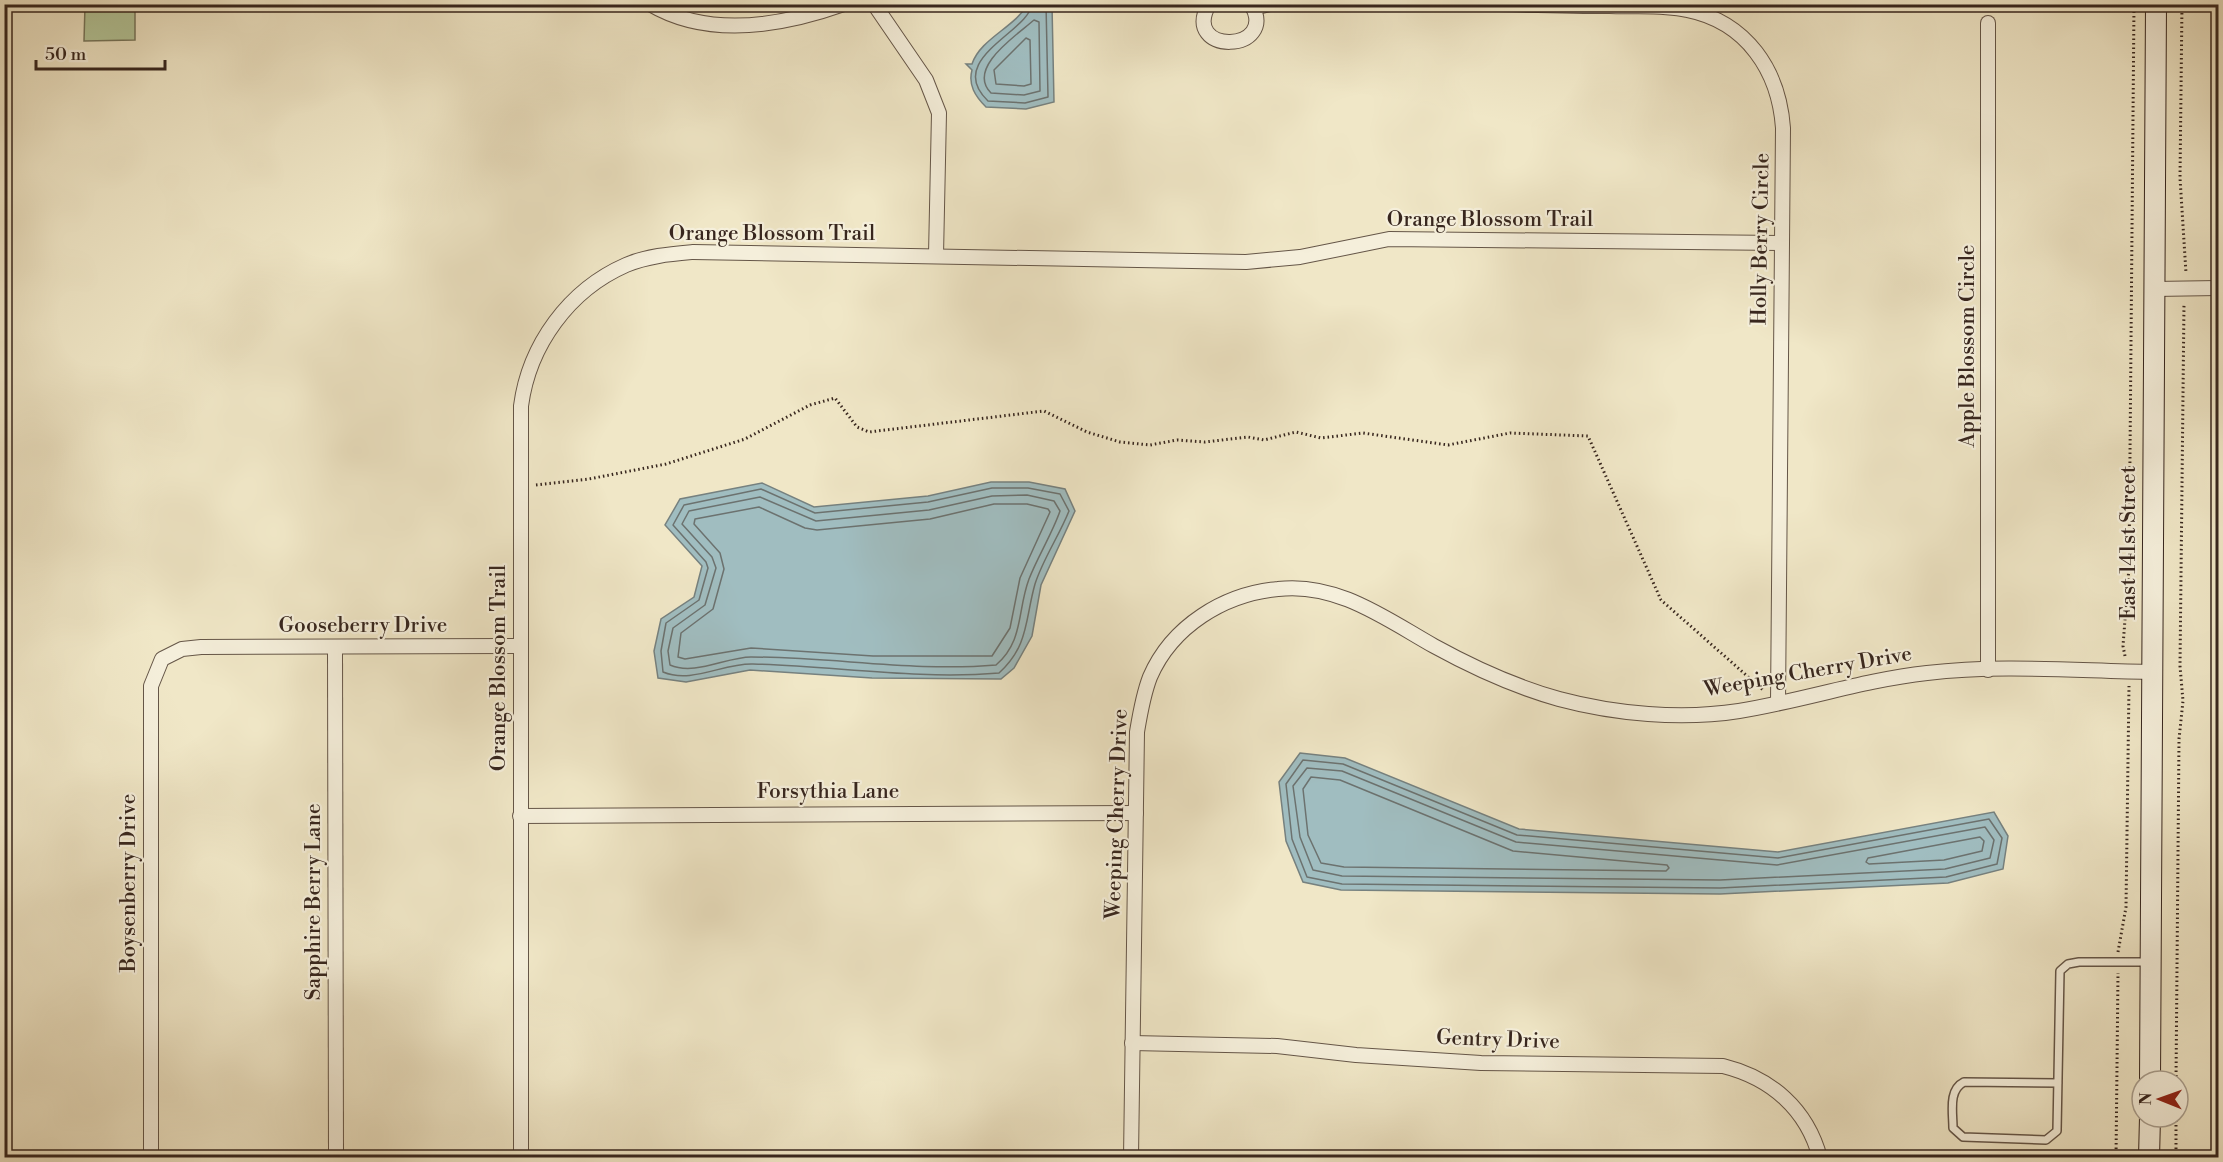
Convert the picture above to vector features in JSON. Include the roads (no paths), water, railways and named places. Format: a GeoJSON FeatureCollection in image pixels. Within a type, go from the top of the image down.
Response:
{"type":"FeatureCollection","features":[{"type":"Feature","properties":{"kind":"street"},"geometry":{"type":"LineString","coordinates":[[650,4],[696,22],[732,26],[774,24],[814,15],[844,4]]}},
{"type":"Feature","properties":{"kind":"street"},"geometry":{"type":"LineString","coordinates":[[874,4],[926,80],[939,113],[936,255]]}},
{"type":"Feature","properties":{"kind":"street"},"geometry":{"type":"LineString","coordinates":[[1209,4],[1205,15],[1208,30],[1220,42],[1228,44],[1245,39],[1251,33],[1254,25],[1252,6],[1270,4]]}},
{"type":"Feature","properties":{"kind":"street","name":"Holly Berry Circle"},"geometry":{"type":"LineString","coordinates":[[1500,4],[1671,7],[1705,15],[1723,22],[1741,36],[1771,74],[1778,92],[1783,128],[1778,703]]}},
{"type":"Feature","properties":{"kind":"street","name":"East 141st Street"},"geometry":{"type":"LineString","coordinates":[[2150,1069],[2156,4]]}},
{"type":"Feature","properties":{"kind":"street","name":"Apple Blossom Circle"},"geometry":{"type":"LineString","coordinates":[[1988,23],[1988,670]]}},
{"type":"Feature","properties":{"kind":"street","name":"Orange Blossom Trail"},"geometry":{"type":"LineString","coordinates":[[521,1158],[519,487],[521,406],[523,389],[536,352],[556,320],[582,292],[626,265],[651,257],[693,252],[1246,262],[1300,257],[1389,239],[1782,243]]}},
{"type":"Feature","properties":{"kind":"street"},"geometry":{"type":"LineString","coordinates":[[2154,289],[2218,288]]}},
{"type":"Feature","properties":{"kind":"street","name":"Weeping Cherry Drive"},"geometry":{"type":"LineString","coordinates":[[1131,1158],[1137,732],[1150,678],[1160,659],[1173,641],[1192,623],[1216,607],[1245,595],[1280,588],[1310,589],[1360,603],[1478,668],[1560,699],[1603,708],[1686,714],[1736,711],[1914,674],[1988,670],[2153,672]]}},
{"type":"Feature","properties":{"kind":"street","name":"Gooseberry Drive"},"geometry":{"type":"LineString","coordinates":[[207,647],[519,646]]}},
{"type":"Feature","properties":{"kind":"street","name":"Boysenberry Drive"},"geometry":{"type":"LineString","coordinates":[[151,1158],[151,686],[162,659],[182,649],[207,647]]}},
{"type":"Feature","properties":{"kind":"street","name":"Sapphire Berry Lane"},"geometry":{"type":"LineString","coordinates":[[335,647],[336,1158]]}},
{"type":"Feature","properties":{"kind":"street","name":"Forsythia Lane"},"geometry":{"type":"LineString","coordinates":[[520,816],[1136,813]]}},
{"type":"Feature","properties":{"kind":"street","name":"Gentry Drive"},"geometry":{"type":"LineString","coordinates":[[1132,1043],[1277,1046],[1356,1055],[1481,1063],[1724,1066],[1758,1077],[1775,1088],[1801,1117],[1812,1135],[1820,1158]]}},
{"type":"Feature","properties":{"kind":"street"},"geometry":{"type":"LineString","coordinates":[[2149,1158],[2150,1129]]}},
{"type":"Feature","properties":{"kind":"lane"},"geometry":{"type":"LineString","coordinates":[[2058,1083],[1964,1082],[1957,1085],[1953,1093],[1953,1128],[1963,1137],[2046,1140],[2057,1131],[2058,1083],[2060,971],[2068,964],[2079,962],[2151,962]]}},
{"type":"Feature","properties":{"kind":"water"},"geometry":{"type":"Polygon","coordinates":[[[1027,5],[1052,5],[1054,102],[1026,109],[986,107],[973,90],[972,70],[966,64],[972,64],[982,47],[1022,13],[1027,5]]]}},
{"type":"Feature","properties":{"kind":"water"},"geometry":{"type":"Polygon","coordinates":[[[991,482],[1029,482],[1065,489],[1075,511],[1041,585],[1032,636],[1014,668],[1001,679],[872,678],[750,670],[686,682],[658,678],[654,651],[661,619],[694,597],[702,566],[665,525],[680,499],[762,483],[814,507],[928,496],[991,482]]]}},
{"type":"Feature","properties":{"kind":"water"},"geometry":{"type":"Polygon","coordinates":[[[1300,753],[1345,758],[1519,829],[1778,852],[1994,812],[2008,836],[2003,869],[1948,883],[1720,894],[1341,890],[1303,882],[1286,841],[1279,782],[1300,753]]]}}]}
